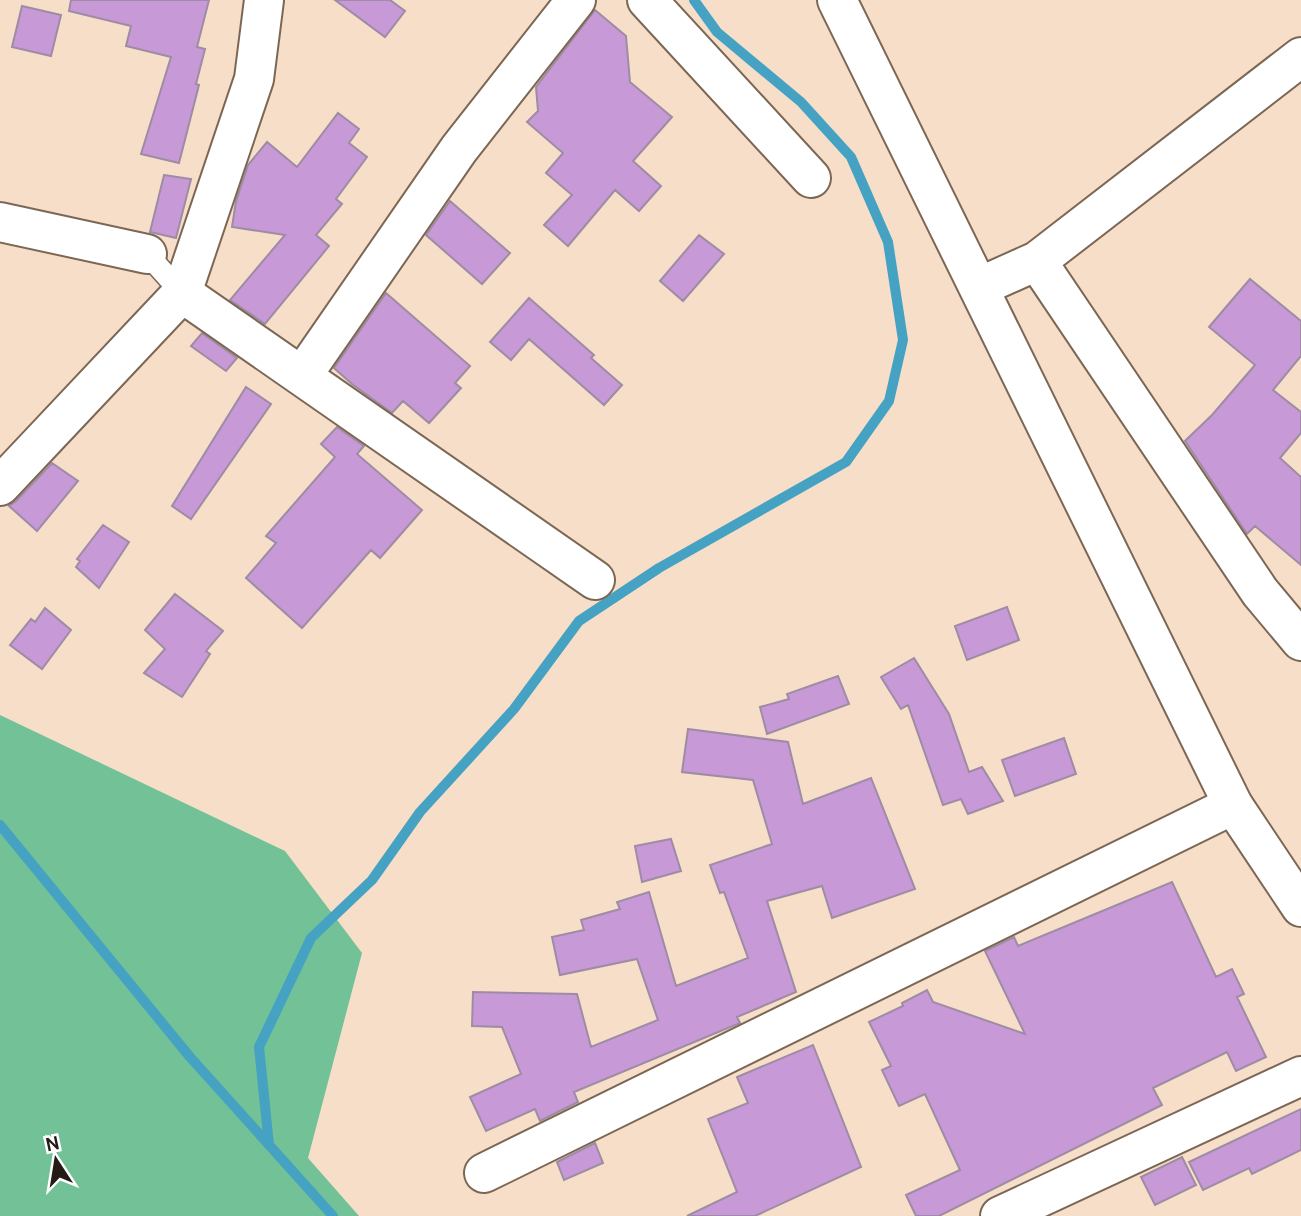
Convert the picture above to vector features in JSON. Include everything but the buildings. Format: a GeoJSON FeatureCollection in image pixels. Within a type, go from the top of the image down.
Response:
{"type":"FeatureCollection","features":[{"type":"Feature","properties":{"kind":"street"},"geometry":{"type":"LineString","coordinates":[[0,486],[182,293],[254,79],[264,0]]}},
{"type":"Feature","properties":{"kind":"street"},"geometry":{"type":"LineString","coordinates":[[302,376],[459,149],[576,0]]}},
{"type":"Feature","properties":{"kind":"street"},"geometry":{"type":"LineString","coordinates":[[647,0],[811,178]]}},
{"type":"Feature","properties":{"kind":"street"},"geometry":{"type":"LineString","coordinates":[[837,0],[1233,805],[1301,907]]}},
{"type":"Feature","properties":{"kind":"street"},"geometry":{"type":"LineString","coordinates":[[979,287],[1037,261],[1301,57]]}},
{"type":"Feature","properties":{"kind":"street"},"geometry":{"type":"LineString","coordinates":[[0,222],[147,254]]}},
{"type":"Feature","properties":{"kind":"street"},"geometry":{"type":"LineString","coordinates":[[1037,261],[1260,592],[1301,641]]}},
{"type":"Feature","properties":{"kind":"street"},"geometry":{"type":"LineString","coordinates":[[182,293],[595,580]]}},
{"type":"Feature","properties":{"kind":"street"},"geometry":{"type":"LineString","coordinates":[[484,1173],[1233,805]]}},
{"type":"Feature","properties":{"kind":"street"},"geometry":{"type":"LineString","coordinates":[[1000,1216],[1301,1076]]}},
{"type":"Feature","properties":{"kind":"lane"},"geometry":{"type":"LineString","coordinates":[[147,254],[182,293]]}},
{"type":"Feature","properties":{"kind":"green space"},"geometry":{"type":"Polygon","coordinates":[[[0,715],[285,851],[362,953],[308,1158],[359,1216],[0,1216],[0,715]]]}},
{"type":"Feature","properties":{"kind":"waterway"},"geometry":{"type":"LineString","coordinates":[[269,1145],[259,1047],[311,938],[372,880],[420,812],[514,709],[579,621],[659,568],[846,462],[889,401],[903,340],[888,242],[851,157],[801,102],[717,32],[694,0]]}},
{"type":"Feature","properties":{"kind":"waterway"},"geometry":{"type":"LineString","coordinates":[[0,825],[190,1057],[333,1216]]}}]}
